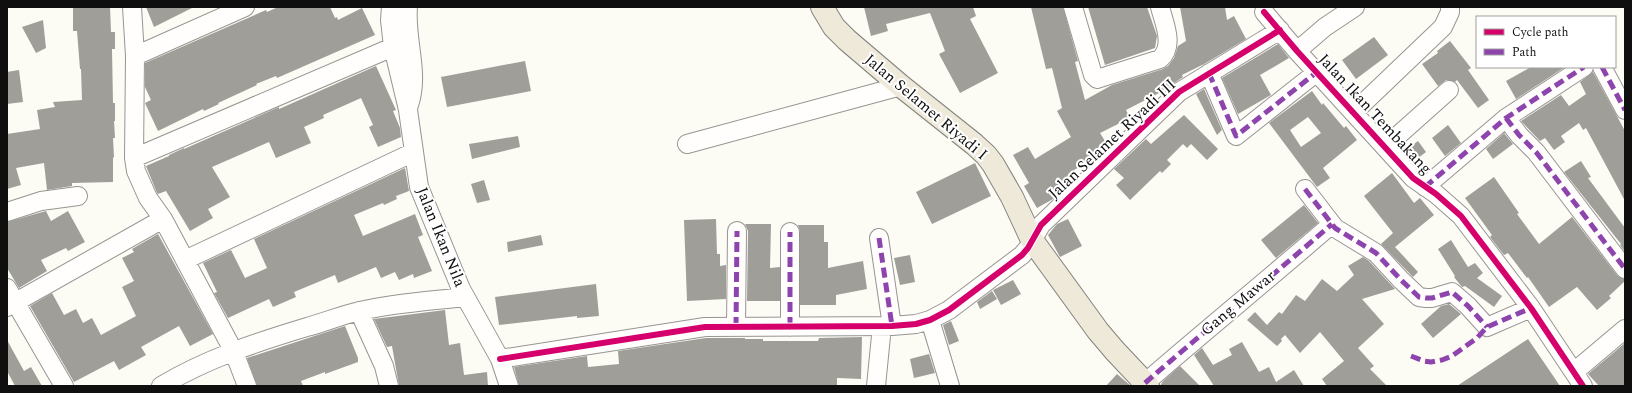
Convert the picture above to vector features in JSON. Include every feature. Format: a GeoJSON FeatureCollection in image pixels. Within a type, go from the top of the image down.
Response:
{"type":"FeatureCollection","features":[{"type":"Feature","properties":{"kind":"main road","name":"Jalan Selamet Riyadi I"},"geometry":{"type":"LineString","coordinates":[[822,7],[834,27],[847,40],[941,116],[986,155],[993,164],[1012,197],[1032,240],[1098,332],[1147,385]]}},
{"type":"Feature","properties":{"kind":"street"},"geometry":{"type":"LineString","coordinates":[[132,7],[135,56],[134,158],[136,171],[140,183],[148,198],[163,219],[234,352],[247,386]]}},
{"type":"Feature","properties":{"kind":"street"},"geometry":{"type":"LineString","coordinates":[[135,56],[245,7]]}},
{"type":"Feature","properties":{"kind":"street","name":"Jalan Ikan Nila"},"geometry":{"type":"LineString","coordinates":[[391,7],[390,20],[393,47],[408,110],[419,187],[465,297],[500,359],[509,386]]}},
{"type":"Feature","properties":{"kind":"street"},"geometry":{"type":"LineString","coordinates":[[408,7],[409,42],[414,79],[413,94],[408,110]]}},
{"type":"Feature","properties":{"kind":"street"},"geometry":{"type":"LineString","coordinates":[[1073,7],[1093,75],[1098,79],[1160,59],[1164,55],[1168,37],[1160,7]]}},
{"type":"Feature","properties":{"kind":"street"},"geometry":{"type":"LineString","coordinates":[[1297,51],[1326,27],[1355,7]]}},
{"type":"Feature","properties":{"kind":"street"},"geometry":{"type":"LineString","coordinates":[[1354,112],[1443,27],[1450,12],[1450,7]]}},
{"type":"Feature","properties":{"kind":"street","name":"Jalan Ikan Tembakang"},"geometry":{"type":"LineString","coordinates":[[1264,12],[1297,51],[1413,178],[1461,216],[1531,308],[1578,379]]}},
{"type":"Feature","properties":{"kind":"street","name":"Jalan Selamet Riyadi III"},"geometry":{"type":"LineString","coordinates":[[500,359],[705,327],[887,326],[916,324],[930,320],[949,310],[1022,255],[1028,248],[1041,225],[1051,214],[1178,92],[1280,30]]}},
{"type":"Feature","properties":{"kind":"street"},"geometry":{"type":"LineString","coordinates":[[134,158],[393,47]]}},
{"type":"Feature","properties":{"kind":"street"},"geometry":{"type":"LineString","coordinates":[[1425,187],[1506,118],[1582,68]]}},
{"type":"Feature","properties":{"kind":"street"},"geometry":{"type":"LineString","coordinates":[[1603,68],[1625,110]]}},
{"type":"Feature","properties":{"kind":"street"},"geometry":{"type":"LineString","coordinates":[[1209,73],[1236,136],[1317,72]]}},
{"type":"Feature","properties":{"kind":"street"},"geometry":{"type":"LineString","coordinates":[[687,144],[902,86]]}},
{"type":"Feature","properties":{"kind":"street"},"geometry":{"type":"LineString","coordinates":[[1386,147],[1449,90]]}},
{"type":"Feature","properties":{"kind":"street"},"geometry":{"type":"LineString","coordinates":[[1506,118],[1519,135],[1536,152],[1625,269]]}},
{"type":"Feature","properties":{"kind":"street"},"geometry":{"type":"LineString","coordinates":[[185,260],[414,152]]}},
{"type":"Feature","properties":{"kind":"street"},"geometry":{"type":"LineString","coordinates":[[1305,189],[1332,224],[1340,231],[1376,253],[1400,280],[1419,297],[1432,298],[1452,292],[1487,326],[1531,308]]}},
{"type":"Feature","properties":{"kind":"street"},"geometry":{"type":"LineString","coordinates":[[7,212],[41,201],[78,196]]}},
{"type":"Feature","properties":{"kind":"street"},"geometry":{"type":"LineString","coordinates":[[64,386],[10,299],[163,219]]}},
{"type":"Feature","properties":{"kind":"street","name":"Gang Mawar"},"geometry":{"type":"LineString","coordinates":[[1147,385],[1206,330],[1332,224]]}},
{"type":"Feature","properties":{"kind":"street"},"geometry":{"type":"LineString","coordinates":[[736,327],[737,231]]}},
{"type":"Feature","properties":{"kind":"street"},"geometry":{"type":"LineString","coordinates":[[790,232],[790,327]]}},
{"type":"Feature","properties":{"kind":"street"},"geometry":{"type":"LineString","coordinates":[[876,386],[887,326],[879,238]]}},
{"type":"Feature","properties":{"kind":"street"},"geometry":{"type":"LineString","coordinates":[[161,386],[198,366],[234,352],[287,333],[359,311],[413,302],[465,297]]}},
{"type":"Feature","properties":{"kind":"street"},"geometry":{"type":"LineString","coordinates":[[359,311],[384,366],[389,386]]}},
{"type":"Feature","properties":{"kind":"street"},"geometry":{"type":"LineString","coordinates":[[930,320],[950,386]]}},
{"type":"Feature","properties":{"kind":"street"},"geometry":{"type":"LineString","coordinates":[[1578,379],[1625,330]]}},
{"type":"Feature","properties":{"kind":"building"},"geometry":{"type":"Polygon","coordinates":[[[73,7],[110,7],[111,32],[115,32],[115,49],[112,49],[113,103],[115,103],[113,182],[72,183],[72,186],[47,190],[44,163],[16,168],[21,185],[7,189],[7,134],[40,129],[37,110],[55,107],[53,102],[82,100],[81,69],[77,31],[73,31],[73,7]]]}},
{"type":"Feature","properties":{"kind":"building"},"geometry":{"type":"Polygon","coordinates":[[[146,7],[194,7],[154,27],[146,7]]]}},
{"type":"Feature","properties":{"kind":"building"},"geometry":{"type":"Polygon","coordinates":[[[278,7],[330,7],[335,18],[337,17],[338,20],[362,8],[375,35],[277,78],[276,76],[256,84],[257,85],[218,103],[219,104],[204,111],[203,109],[158,131],[145,103],[151,100],[145,87],[145,63],[266,10],[267,12],[278,7]]]}},
{"type":"Feature","properties":{"kind":"building"},"geometry":{"type":"Polygon","coordinates":[[[864,7],[973,7],[976,16],[970,19],[998,73],[960,93],[939,54],[945,51],[930,13],[886,24],[888,31],[871,36],[864,7]]]}},
{"type":"Feature","properties":{"kind":"building"},"geometry":{"type":"Polygon","coordinates":[[[1031,7],[1063,7],[1078,61],[1075,62],[1085,100],[1112,85],[1163,69],[1168,66],[1174,58],[1178,46],[1186,41],[1180,7],[1225,7],[1227,20],[1234,16],[1246,39],[1206,63],[1182,75],[1183,77],[1159,93],[1126,110],[1130,118],[1100,133],[1108,146],[1097,157],[1074,170],[1077,176],[1053,199],[1037,208],[1024,186],[1029,183],[1013,155],[1028,147],[1035,159],[1071,137],[1057,111],[1062,108],[1052,68],[1046,69],[1031,7]]]}},
{"type":"Feature","properties":{"kind":"building"},"geometry":{"type":"Polygon","coordinates":[[[1088,7],[1147,7],[1157,36],[1155,48],[1105,65],[1088,7]]]}},
{"type":"Feature","properties":{"kind":"building"},"geometry":{"type":"Polygon","coordinates":[[[43,20],[46,48],[36,53],[22,27],[43,20]]]}},
{"type":"Feature","properties":{"kind":"building"},"geometry":{"type":"Polygon","coordinates":[[[1374,37],[1388,55],[1356,79],[1342,60],[1374,37]]]}},
{"type":"Feature","properties":{"kind":"building"},"geometry":{"type":"Polygon","coordinates":[[[1450,41],[1471,68],[1468,70],[1489,100],[1478,108],[1457,80],[1455,82],[1446,80],[1438,86],[1422,64],[1438,53],[1437,51],[1450,41]]]}},
{"type":"Feature","properties":{"kind":"building"},"geometry":{"type":"Polygon","coordinates":[[[1278,44],[1289,58],[1260,75],[1271,95],[1238,114],[1222,78],[1278,44]]]}},
{"type":"Feature","properties":{"kind":"building"},"geometry":{"type":"Polygon","coordinates":[[[525,61],[531,91],[447,107],[441,77],[525,61]]]}},
{"type":"Feature","properties":{"kind":"building"},"geometry":{"type":"Polygon","coordinates":[[[376,66],[396,110],[393,111],[400,128],[401,137],[378,147],[369,127],[373,125],[361,98],[323,115],[324,118],[304,127],[311,143],[276,158],[269,142],[212,167],[230,197],[208,209],[213,218],[190,231],[166,191],[157,193],[146,166],[184,148],[279,107],[279,109],[376,66]]]}},
{"type":"Feature","properties":{"kind":"building"},"geometry":{"type":"Polygon","coordinates":[[[1529,68],[1563,68],[1516,99],[1506,81],[1529,68]]]}},
{"type":"Feature","properties":{"kind":"building"},"geometry":{"type":"Polygon","coordinates":[[[19,70],[23,102],[7,104],[7,72],[19,70]]]}},
{"type":"Feature","properties":{"kind":"building"},"geometry":{"type":"Polygon","coordinates":[[[1593,72],[1625,131],[1625,201],[1586,128],[1583,130],[1579,123],[1561,136],[1565,142],[1554,150],[1545,138],[1540,141],[1521,121],[1561,95],[1569,106],[1586,94],[1580,82],[1593,72]]]}},
{"type":"Feature","properties":{"kind":"building"},"geometry":{"type":"Polygon","coordinates":[[[1204,89],[1222,130],[1217,135],[1196,94],[1204,89]]]}},
{"type":"Feature","properties":{"kind":"building"},"geometry":{"type":"Polygon","coordinates":[[[1312,91],[1322,105],[1323,103],[1344,128],[1346,126],[1357,140],[1323,168],[1330,178],[1317,187],[1269,123],[1312,91]],[[1308,117],[1290,130],[1301,147],[1321,133],[1308,117]]]}},
{"type":"Feature","properties":{"kind":"building"},"geometry":{"type":"Polygon","coordinates":[[[1184,115],[1218,149],[1207,160],[1191,144],[1187,148],[1183,144],[1167,160],[1171,164],[1162,173],[1160,171],[1130,200],[1116,185],[1124,178],[1114,169],[1146,139],[1151,144],[1184,115]]]}},
{"type":"Feature","properties":{"kind":"building"},"geometry":{"type":"Polygon","coordinates":[[[1448,125],[1461,143],[1445,156],[1432,138],[1448,125]]]}},
{"type":"Feature","properties":{"kind":"building"},"geometry":{"type":"Polygon","coordinates":[[[1504,133],[1513,144],[1493,159],[1486,149],[1504,133]]]}},
{"type":"Feature","properties":{"kind":"building"},"geometry":{"type":"Polygon","coordinates":[[[518,136],[520,147],[472,159],[469,144],[518,136]]]}},
{"type":"Feature","properties":{"kind":"building"},"geometry":{"type":"Polygon","coordinates":[[[1418,141],[1426,152],[1413,162],[1403,152],[1418,141]]]}},
{"type":"Feature","properties":{"kind":"building"},"geometry":{"type":"Polygon","coordinates":[[[1581,161],[1591,177],[1588,178],[1625,228],[1625,252],[1620,245],[1621,244],[1564,172],[1581,161]]]}},
{"type":"Feature","properties":{"kind":"building"},"geometry":{"type":"Polygon","coordinates":[[[975,163],[991,196],[932,224],[916,192],[975,163]]]}},
{"type":"Feature","properties":{"kind":"building"},"geometry":{"type":"Polygon","coordinates":[[[405,168],[409,191],[396,196],[397,199],[384,205],[383,203],[354,215],[363,236],[415,214],[423,235],[418,237],[432,271],[414,278],[413,274],[399,280],[395,272],[381,278],[376,267],[338,283],[335,275],[294,292],[296,297],[273,307],[269,299],[228,318],[214,293],[217,292],[203,263],[231,250],[245,278],[267,268],[254,239],[405,168]]]}},
{"type":"Feature","properties":{"kind":"building"},"geometry":{"type":"Polygon","coordinates":[[[1392,173],[1414,203],[1420,198],[1434,215],[1395,247],[1418,272],[1413,277],[1381,244],[1393,233],[1364,196],[1392,173]]]}},
{"type":"Feature","properties":{"kind":"building"},"geometry":{"type":"Polygon","coordinates":[[[1494,177],[1519,213],[1517,214],[1539,244],[1572,217],[1617,275],[1625,279],[1625,281],[1609,296],[1611,298],[1597,310],[1577,287],[1549,307],[1528,277],[1527,278],[1508,253],[1504,255],[1490,237],[1492,235],[1465,198],[1494,177]]]}},
{"type":"Feature","properties":{"kind":"building"},"geometry":{"type":"Polygon","coordinates":[[[484,180],[490,200],[477,203],[471,184],[484,180]]]}},
{"type":"Feature","properties":{"kind":"building"},"geometry":{"type":"Polygon","coordinates":[[[1304,205],[1318,223],[1276,258],[1261,240],[1304,205]]]}},
{"type":"Feature","properties":{"kind":"building"},"geometry":{"type":"Polygon","coordinates":[[[46,211],[51,221],[68,211],[85,242],[68,251],[66,248],[41,260],[47,271],[19,288],[7,268],[7,222],[46,211]]]}},
{"type":"Feature","properties":{"kind":"building"},"geometry":{"type":"Polygon","coordinates":[[[716,219],[717,254],[720,254],[720,266],[726,265],[726,299],[687,301],[684,220],[716,219]]]}},
{"type":"Feature","properties":{"kind":"building"},"geometry":{"type":"Polygon","coordinates":[[[1068,219],[1082,246],[1060,257],[1048,235],[1057,224],[1068,219]]]}},
{"type":"Feature","properties":{"kind":"building"},"geometry":{"type":"Polygon","coordinates":[[[745,224],[771,224],[770,268],[780,267],[780,301],[747,301],[748,231],[745,224]]]}},
{"type":"Feature","properties":{"kind":"building"},"geometry":{"type":"Polygon","coordinates":[[[798,225],[824,225],[824,242],[828,242],[828,268],[863,261],[867,289],[836,295],[836,305],[800,305],[800,232],[798,225]]]}},
{"type":"Feature","properties":{"kind":"building"},"geometry":{"type":"Polygon","coordinates":[[[158,234],[213,334],[190,346],[179,326],[141,347],[146,355],[119,370],[114,361],[74,382],[30,306],[52,293],[64,315],[76,309],[83,323],[92,318],[101,335],[136,316],[122,287],[134,281],[122,258],[134,252],[132,249],[158,234]]]}},
{"type":"Feature","properties":{"kind":"building"},"geometry":{"type":"Polygon","coordinates":[[[541,235],[543,245],[508,252],[507,242],[541,235]]]}},
{"type":"Feature","properties":{"kind":"building"},"geometry":{"type":"Polygon","coordinates":[[[1451,240],[1468,267],[1475,263],[1483,273],[1477,278],[1502,296],[1494,307],[1465,286],[1462,287],[1454,277],[1455,276],[1438,249],[1451,240]]]}},
{"type":"Feature","properties":{"kind":"building"},"geometry":{"type":"Polygon","coordinates":[[[910,255],[915,282],[900,285],[894,258],[910,255]]]}},
{"type":"Feature","properties":{"kind":"building"},"geometry":{"type":"Polygon","coordinates":[[[1363,257],[1369,261],[1395,289],[1362,299],[1384,324],[1358,348],[1374,366],[1370,369],[1387,386],[1327,386],[1322,379],[1344,361],[1320,332],[1300,353],[1285,335],[1277,346],[1247,320],[1255,312],[1267,325],[1279,312],[1282,314],[1296,295],[1305,301],[1322,279],[1337,291],[1354,275],[1348,266],[1363,257]]]}},
{"type":"Feature","properties":{"kind":"building"},"geometry":{"type":"Polygon","coordinates":[[[1013,280],[1021,294],[1001,305],[993,290],[1013,280]]]}},
{"type":"Feature","properties":{"kind":"building"},"geometry":{"type":"Polygon","coordinates":[[[596,284],[599,316],[577,318],[577,316],[499,325],[495,297],[596,284]]]}},
{"type":"Feature","properties":{"kind":"building"},"geometry":{"type":"Polygon","coordinates":[[[992,291],[997,299],[980,309],[977,302],[992,291]]]}},
{"type":"Feature","properties":{"kind":"building"},"geometry":{"type":"Polygon","coordinates":[[[1449,304],[1461,314],[1433,338],[1421,324],[1441,306],[1449,304]]]}},
{"type":"Feature","properties":{"kind":"building"},"geometry":{"type":"Polygon","coordinates":[[[445,310],[449,345],[460,343],[464,375],[487,372],[488,386],[399,386],[392,346],[387,347],[374,319],[445,310]]]}},
{"type":"Feature","properties":{"kind":"building"},"geometry":{"type":"Polygon","coordinates":[[[951,321],[959,341],[949,345],[943,325],[951,321]]]}},
{"type":"Feature","properties":{"kind":"building"},"geometry":{"type":"Polygon","coordinates":[[[345,326],[358,358],[358,362],[301,381],[303,386],[257,386],[247,358],[345,326]]]}},
{"type":"Feature","properties":{"kind":"building"},"geometry":{"type":"Polygon","coordinates":[[[862,337],[861,379],[837,378],[837,386],[519,386],[514,367],[587,356],[588,367],[619,364],[618,351],[706,338],[745,338],[763,339],[763,341],[818,341],[819,338],[862,337]]]}},
{"type":"Feature","properties":{"kind":"building"},"geometry":{"type":"Polygon","coordinates":[[[1528,339],[1560,386],[1457,386],[1528,339]]]}},
{"type":"Feature","properties":{"kind":"building"},"geometry":{"type":"Polygon","coordinates":[[[7,340],[24,371],[31,367],[42,386],[15,386],[7,371],[7,340]]]}},
{"type":"Feature","properties":{"kind":"building"},"geometry":{"type":"Polygon","coordinates":[[[1242,342],[1259,372],[1269,367],[1276,382],[1294,370],[1304,386],[1214,386],[1194,355],[1202,348],[1213,365],[1232,355],[1229,349],[1242,342]]]}},
{"type":"Feature","properties":{"kind":"building"},"geometry":{"type":"Polygon","coordinates":[[[1625,343],[1625,386],[1599,386],[1588,374],[1625,343]]]}},
{"type":"Feature","properties":{"kind":"building"},"geometry":{"type":"Polygon","coordinates":[[[929,354],[935,373],[914,378],[910,359],[929,354]]]}},
{"type":"Feature","properties":{"kind":"building"},"geometry":{"type":"Polygon","coordinates":[[[1180,366],[1200,386],[1160,386],[1163,381],[1180,366]]]}},
{"type":"Feature","properties":{"kind":"building"},"geometry":{"type":"Polygon","coordinates":[[[1117,374],[1131,386],[1106,386],[1117,374]]]}},
{"type":"Feature","properties":{"kind":"marked path"},"geometry":{"type":"LineString","coordinates":[[1425,187],[1506,118],[1582,68]]}},
{"type":"Feature","properties":{"kind":"marked path"},"geometry":{"type":"LineString","coordinates":[[1603,68],[1625,110]]}},
{"type":"Feature","properties":{"kind":"marked path"},"geometry":{"type":"LineString","coordinates":[[1209,73],[1236,136],[1317,72]]}},
{"type":"Feature","properties":{"kind":"marked path"},"geometry":{"type":"LineString","coordinates":[[1506,118],[1519,135],[1536,152],[1625,269]]}},
{"type":"Feature","properties":{"kind":"marked path"},"geometry":{"type":"LineString","coordinates":[[1305,189],[1335,228],[1376,253],[1419,297],[1432,298],[1452,292],[1468,306],[1487,327]]}},
{"type":"Feature","properties":{"kind":"marked path"},"geometry":{"type":"LineString","coordinates":[[1145,383],[1332,224]]}},
{"type":"Feature","properties":{"kind":"marked path"},"geometry":{"type":"LineString","coordinates":[[736,327],[737,231]]}},
{"type":"Feature","properties":{"kind":"marked path"},"geometry":{"type":"LineString","coordinates":[[790,232],[790,327]]}},
{"type":"Feature","properties":{"kind":"marked path"},"geometry":{"type":"LineString","coordinates":[[879,238],[892,326]]}},
{"type":"Feature","properties":{"kind":"marked path"},"geometry":{"type":"LineString","coordinates":[[1411,356],[1431,362],[1442,360],[1452,356],[1477,338],[1487,327],[1531,308]]}},
{"type":"Feature","properties":{"kind":"cycle path"},"geometry":{"type":"LineString","coordinates":[[1264,12],[1297,51],[1413,178],[1436,194],[1461,216],[1531,308],[1583,386]]}},
{"type":"Feature","properties":{"kind":"cycle path"},"geometry":{"type":"LineString","coordinates":[[500,359],[705,327],[892,326],[916,324],[930,320],[949,310],[1022,255],[1028,248],[1041,225],[1179,92],[1280,30]]}}]}
